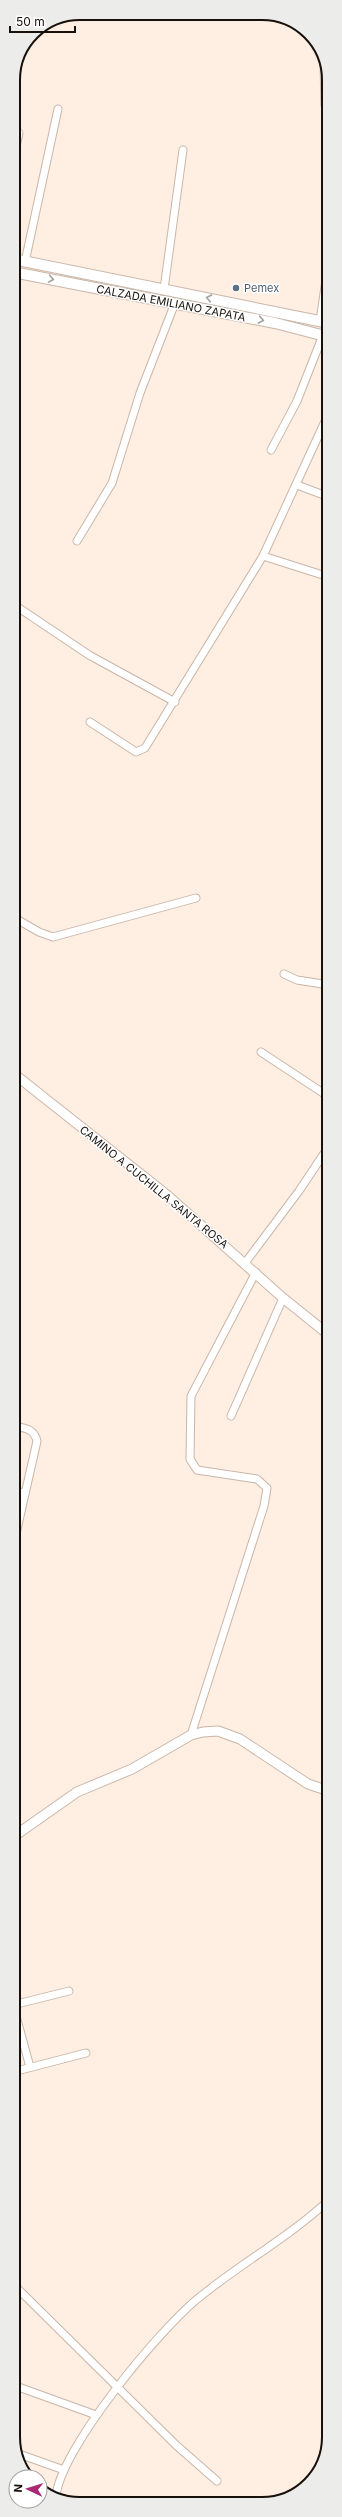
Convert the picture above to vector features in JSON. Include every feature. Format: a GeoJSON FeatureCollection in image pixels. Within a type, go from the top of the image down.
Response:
{"type":"FeatureCollection","features":[{"type":"Feature","properties":{"kind":"main road","name":"CALZADA EMILIANO ZAPATA"},"geometry":{"type":"LineString","coordinates":[[20,261],[322,322]]}},
{"type":"Feature","properties":{"kind":"main road","name":"CALZADA EMILIANO ZAPATA"},"geometry":{"type":"LineString","coordinates":[[20,273],[274,323],[322,335]]}},
{"type":"Feature","properties":{"kind":"street"},"geometry":{"type":"LineString","coordinates":[[25,262],[58,109]]}},
{"type":"Feature","properties":{"kind":"street"},"geometry":{"type":"LineString","coordinates":[[164,289],[182,150]]}},
{"type":"Feature","properties":{"kind":"street"},"geometry":{"type":"LineString","coordinates":[[77,541],[112,483],[140,393],[175,303]]}},
{"type":"Feature","properties":{"kind":"street"},"geometry":{"type":"LineString","coordinates":[[271,450],[297,400],[322,345]]}},
{"type":"Feature","properties":{"kind":"street"},"geometry":{"type":"LineString","coordinates":[[90,722],[136,752],[141,752],[174,702],[263,556],[322,430]]}},
{"type":"Feature","properties":{"kind":"street"},"geometry":{"type":"LineString","coordinates":[[297,485],[322,494]]}},
{"type":"Feature","properties":{"kind":"street"},"geometry":{"type":"LineString","coordinates":[[263,556],[322,575]]}},
{"type":"Feature","properties":{"kind":"street"},"geometry":{"type":"LineString","coordinates":[[20,609],[89,655],[174,702]]}},
{"type":"Feature","properties":{"kind":"street"},"geometry":{"type":"LineString","coordinates":[[20,921],[38,932],[53,937],[196,898]]}},
{"type":"Feature","properties":{"kind":"street"},"geometry":{"type":"LineString","coordinates":[[284,974],[297,980],[322,983]]}},
{"type":"Feature","properties":{"kind":"street"},"geometry":{"type":"LineString","coordinates":[[260,1052],[322,1092]]}},
{"type":"Feature","properties":{"kind":"street","name":"CAMINO A CUCHILLA SANTA ROSA"},"geometry":{"type":"LineString","coordinates":[[20,1079],[167,1195],[256,1272],[283,1298],[322,1329]]}},
{"type":"Feature","properties":{"kind":"street"},"geometry":{"type":"LineString","coordinates":[[245,1263],[299,1191],[322,1156]]}},
{"type":"Feature","properties":{"kind":"street"},"geometry":{"type":"LineString","coordinates":[[191,1735],[264,1506],[267,1488],[257,1479],[197,1470],[190,1459],[191,1396],[256,1272]]}},
{"type":"Feature","properties":{"kind":"street"},"geometry":{"type":"LineString","coordinates":[[231,1416],[283,1298]]}},
{"type":"Feature","properties":{"kind":"street"},"geometry":{"type":"LineString","coordinates":[[20,1427],[30,1429],[35,1434],[37,1441],[20,1518]]}},
{"type":"Feature","properties":{"kind":"street"},"geometry":{"type":"LineString","coordinates":[[20,1492],[26,1493]]}},
{"type":"Feature","properties":{"kind":"street"},"geometry":{"type":"LineString","coordinates":[[20,1832],[77,1792],[132,1769],[191,1735],[218,1731],[240,1739],[308,1784],[322,1789]]}},
{"type":"Feature","properties":{"kind":"street"},"geometry":{"type":"LineString","coordinates":[[20,2003],[69,1992]]}},
{"type":"Feature","properties":{"kind":"street"},"geometry":{"type":"LineString","coordinates":[[20,2031],[30,2067]]}},
{"type":"Feature","properties":{"kind":"street"},"geometry":{"type":"LineString","coordinates":[[20,2070],[86,2053]]}},
{"type":"Feature","properties":{"kind":"street"},"geometry":{"type":"LineString","coordinates":[[58,2492],[64,2470],[96,2415],[174,2321],[200,2296],[297,2228],[322,2206]]}},
{"type":"Feature","properties":{"kind":"street"},"geometry":{"type":"LineString","coordinates":[[20,2291],[118,2388],[217,2481]]}},
{"type":"Feature","properties":{"kind":"street"},"geometry":{"type":"LineString","coordinates":[[20,2388],[96,2415]]}},
{"type":"Feature","properties":{"kind":"street"},"geometry":{"type":"LineString","coordinates":[[24,2456],[64,2470]]}},
{"type":"Feature","properties":{"kind":"place","name":"Pemex"},"geometry":{"type":"Point","coordinates":[236,288]}}]}
